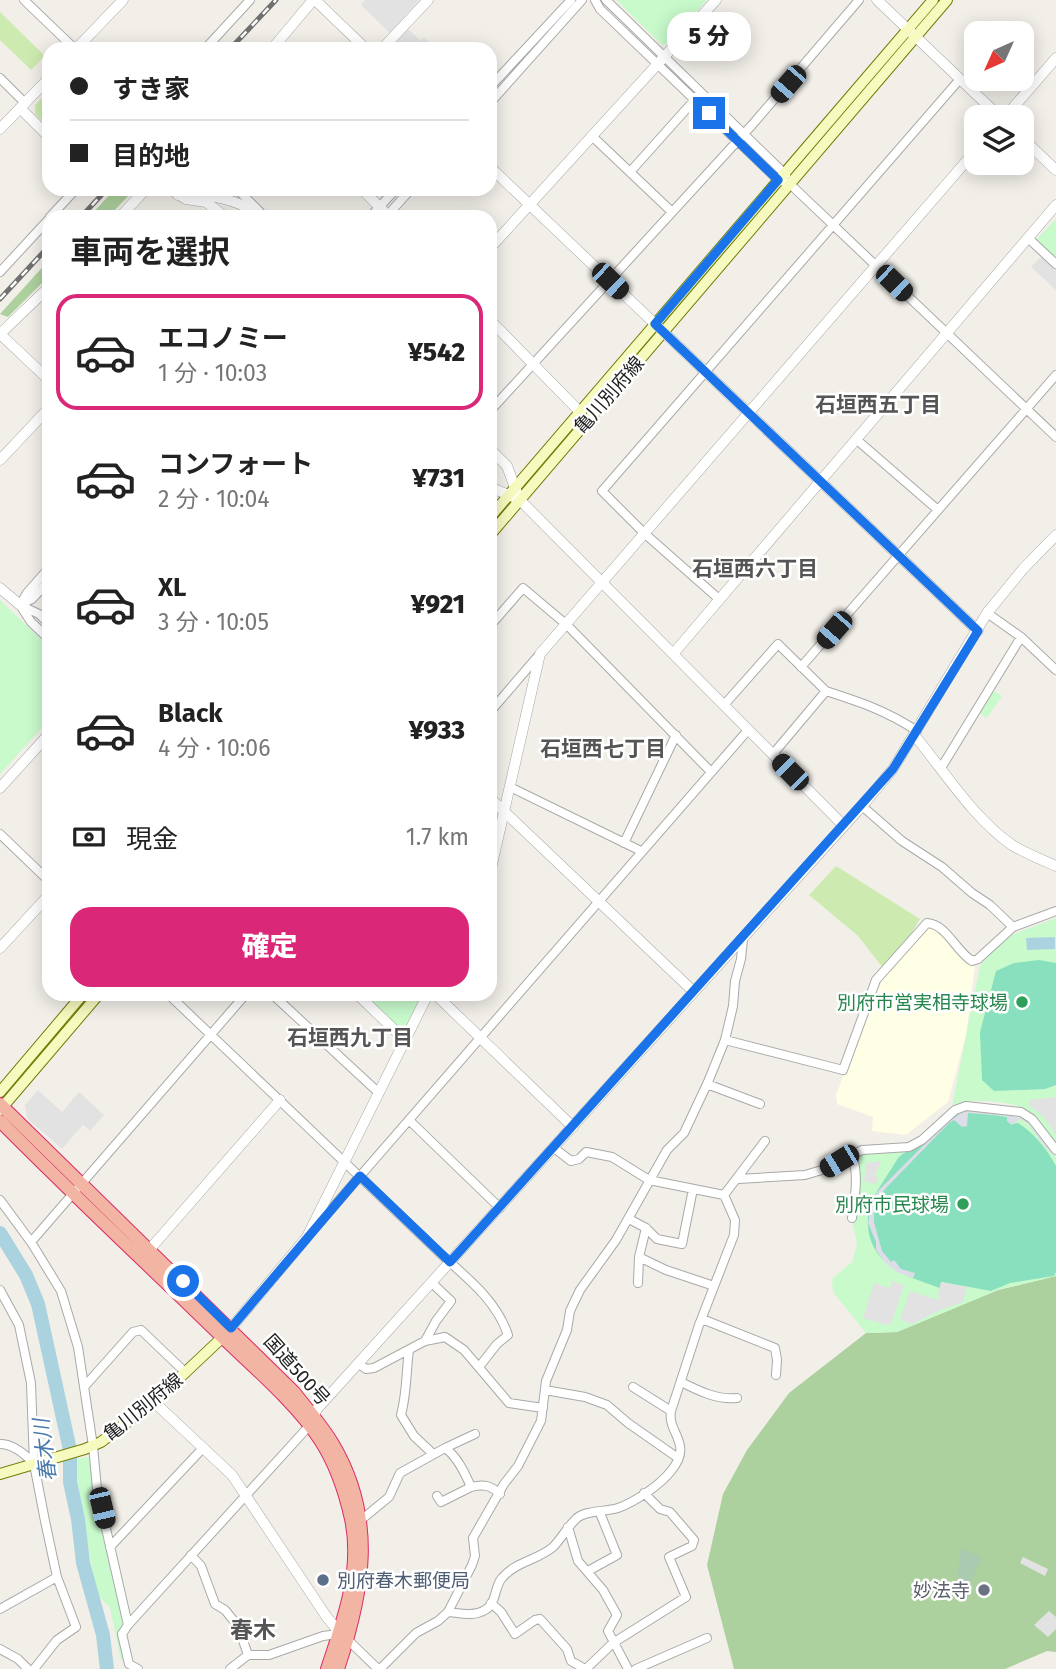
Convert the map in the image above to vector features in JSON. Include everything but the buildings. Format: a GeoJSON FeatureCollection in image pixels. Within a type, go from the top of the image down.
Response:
{"type":"FeatureCollection","features":[{"type":"Feature","properties":{"kind":"highway","name":"国道500号"},"geometry":{"type":"LineString","coordinates":[[1,1107],[78,1188],[227,1333],[294,1392],[312,1421],[335,1470],[351,1520],[353,1574],[338,1669]]}},
{"type":"Feature","properties":{"kind":"highway","name":"国道500号"},"geometry":{"type":"LineString","coordinates":[[0,1121],[150,1249],[227,1333]]}},
{"type":"Feature","properties":{"kind":"highway","name":"国道500号"},"geometry":{"type":"LineString","coordinates":[[312,1421],[334,1445],[344,1465],[360,1520],[362,1576],[343,1637],[327,1669]]}},
{"type":"Feature","properties":{"kind":"main road","name":"亀川別府線"},"geometry":{"type":"LineString","coordinates":[[497,509],[580,412],[790,184],[911,33],[933,0]]}},
{"type":"Feature","properties":{"kind":"main road","name":"亀川別府線"},"geometry":{"type":"LineString","coordinates":[[497,527],[782,176],[911,33],[947,0]]}},
{"type":"Feature","properties":{"kind":"main road"},"geometry":{"type":"LineString","coordinates":[[0,1092],[77,1001]]}},
{"type":"Feature","properties":{"kind":"main road"},"geometry":{"type":"LineString","coordinates":[[1,1107],[93,1001]]}},
{"type":"Feature","properties":{"kind":"main road","name":"亀川別府線"},"geometry":{"type":"LineString","coordinates":[[0,1474],[89,1448],[110,1437],[186,1373],[227,1333]]}},
{"type":"Feature","properties":{"kind":"street"},"geometry":{"type":"LineString","coordinates":[[24,0],[75,42]]}},
{"type":"Feature","properties":{"kind":"street"},"geometry":{"type":"LineString","coordinates":[[85,42],[123,0]]}},
{"type":"Feature","properties":{"kind":"street"},"geometry":{"type":"LineString","coordinates":[[211,42],[250,0]]}},
{"type":"Feature","properties":{"kind":"street"},"geometry":{"type":"LineString","coordinates":[[278,42],[314,0],[359,42]]}},
{"type":"Feature","properties":{"kind":"street"},"geometry":{"type":"LineString","coordinates":[[389,42],[428,0]]}},
{"type":"Feature","properties":{"kind":"street"},"geometry":{"type":"LineString","coordinates":[[497,80],[571,0]]}},
{"type":"Feature","properties":{"kind":"street"},"geometry":{"type":"LineString","coordinates":[[497,95],[582,0]]}},
{"type":"Feature","properties":{"kind":"street"},"geometry":{"type":"LineString","coordinates":[[595,0],[600,9],[702,92],[745,133],[790,184],[1056,437]]}},
{"type":"Feature","properties":{"kind":"street"},"geometry":{"type":"LineString","coordinates":[[606,0],[695,100],[737,141],[782,176]]}},
{"type":"Feature","properties":{"kind":"street"},"geometry":{"type":"LineString","coordinates":[[497,240],[716,0]]}},
{"type":"Feature","properties":{"kind":"street"},"geometry":{"type":"LineString","coordinates":[[497,403],[745,133],[859,0]]}},
{"type":"Feature","properties":{"kind":"street"},"geometry":{"type":"LineString","coordinates":[[877,0],[987,105]]}},
{"type":"Feature","properties":{"kind":"street"},"geometry":{"type":"LineString","coordinates":[[1015,105],[1056,58]]}},
{"type":"Feature","properties":{"kind":"street"},"geometry":{"type":"LineString","coordinates":[[0,78],[42,129]]}},
{"type":"Feature","properties":{"kind":"street"},"geometry":{"type":"LineString","coordinates":[[719,599],[644,533],[603,491],[960,79]]}},
{"type":"Feature","properties":{"kind":"street"},"geometry":{"type":"LineString","coordinates":[[0,129],[42,85]]}},
{"type":"Feature","properties":{"kind":"street"},"geometry":{"type":"LineString","coordinates":[[630,172],[702,92]]}},
{"type":"Feature","properties":{"kind":"street"},"geometry":{"type":"LineString","coordinates":[[593,137],[671,212]]}},
{"type":"Feature","properties":{"kind":"street"},"geometry":{"type":"LineString","coordinates":[[1034,149],[1056,170]]}},
{"type":"Feature","properties":{"kind":"street"},"geometry":{"type":"LineString","coordinates":[[497,704],[964,164]]}},
{"type":"Feature","properties":{"kind":"street"},"geometry":{"type":"LineString","coordinates":[[497,174],[978,631]]}},
{"type":"Feature","properties":{"kind":"street"},"geometry":{"type":"LineString","coordinates":[[57,210],[70,196]]}},
{"type":"Feature","properties":{"kind":"street"},"geometry":{"type":"LineString","coordinates":[[126,210],[140,196]]}},
{"type":"Feature","properties":{"kind":"street"},"geometry":{"type":"LineString","coordinates":[[180,196],[186,200],[206,202],[216,210]]}},
{"type":"Feature","properties":{"kind":"street"},"geometry":{"type":"LineString","coordinates":[[209,196],[226,198],[253,210]]}},
{"type":"Feature","properties":{"kind":"street"},"geometry":{"type":"LineString","coordinates":[[244,196],[257,210]]}},
{"type":"Feature","properties":{"kind":"street"},"geometry":{"type":"LineString","coordinates":[[368,196],[381,210]]}},
{"type":"Feature","properties":{"kind":"street"},"geometry":{"type":"LineString","coordinates":[[389,210],[404,196]]}},
{"type":"Feature","properties":{"kind":"street"},"geometry":{"type":"LineString","coordinates":[[673,654],[1056,205]]}},
{"type":"Feature","properties":{"kind":"street"},"geometry":{"type":"LineString","coordinates":[[0,272],[42,227]]}},
{"type":"Feature","properties":{"kind":"street"},"geometry":{"type":"LineString","coordinates":[[1028,238],[1056,264]]}},
{"type":"Feature","properties":{"kind":"street"},"geometry":{"type":"LineString","coordinates":[[42,294],[0,334],[42,373]]}},
{"type":"Feature","properties":{"kind":"street"},"geometry":{"type":"LineString","coordinates":[[497,327],[580,412]]}},
{"type":"Feature","properties":{"kind":"street"},"geometry":{"type":"LineString","coordinates":[[801,667],[1056,374]]}},
{"type":"Feature","properties":{"kind":"street"},"geometry":{"type":"LineString","coordinates":[[0,460],[42,415]]}},
{"type":"Feature","properties":{"kind":"street"},"geometry":{"type":"LineString","coordinates":[[856,440],[938,510]]}},
{"type":"Feature","properties":{"kind":"street"},"geometry":{"type":"LineString","coordinates":[[497,456],[507,466],[512,491],[520,500],[844,826]]}},
{"type":"Feature","properties":{"kind":"street"},"geometry":{"type":"LineString","coordinates":[[497,488],[512,491]]}},
{"type":"Feature","properties":{"kind":"street"},"geometry":{"type":"LineString","coordinates":[[138,1669],[130,1664],[122,1634],[128,1625],[312,1421],[317,1409],[862,806],[893,769],[987,613],[1023,569],[1056,535]]}},
{"type":"Feature","properties":{"kind":"street"},"geometry":{"type":"LineString","coordinates":[[20,606],[42,576]]}},
{"type":"Feature","properties":{"kind":"street"},"geometry":{"type":"LineString","coordinates":[[0,588],[20,606],[42,632]]}},
{"type":"Feature","properties":{"kind":"street"},"geometry":{"type":"LineString","coordinates":[[20,606],[42,588]]}},
{"type":"Feature","properties":{"kind":"street"},"geometry":{"type":"LineString","coordinates":[[497,618],[523,588],[567,625],[711,772]]}},
{"type":"Feature","properties":{"kind":"street"},"geometry":{"type":"LineString","coordinates":[[20,606],[42,617]]}},
{"type":"Feature","properties":{"kind":"street"},"geometry":{"type":"LineString","coordinates":[[987,613],[1056,670]]}},
{"type":"Feature","properties":{"kind":"street"},"geometry":{"type":"LineString","coordinates":[[941,768],[1020,638]]}},
{"type":"Feature","properties":{"kind":"street"},"geometry":{"type":"LineString","coordinates":[[724,705],[778,644],[826,691],[878,708],[893,715],[916,733],[986,822],[1012,845],[1056,866]]}},
{"type":"Feature","properties":{"kind":"street"},"geometry":{"type":"LineString","coordinates":[[497,842],[540,654]]}},
{"type":"Feature","properties":{"kind":"street"},"geometry":{"type":"LineString","coordinates":[[773,754],[826,691]]}},
{"type":"Feature","properties":{"kind":"street"},"geometry":{"type":"LineString","coordinates":[[227,1333],[307,1237],[748,730]]}},
{"type":"Feature","properties":{"kind":"street"},"geometry":{"type":"LineString","coordinates":[[624,843],[676,735]]}},
{"type":"Feature","properties":{"kind":"street"},"geometry":{"type":"LineString","coordinates":[[0,788],[42,742]]}},
{"type":"Feature","properties":{"kind":"street"},"geometry":{"type":"LineString","coordinates":[[510,787],[641,851]]}},
{"type":"Feature","properties":{"kind":"street"},"geometry":{"type":"LineString","coordinates":[[497,804],[694,992]]}},
{"type":"Feature","properties":{"kind":"street"},"geometry":{"type":"LineString","coordinates":[[862,806],[902,841],[942,867],[990,905],[1013,927]]}},
{"type":"Feature","properties":{"kind":"street"},"geometry":{"type":"LineString","coordinates":[[0,834],[42,874]]}},
{"type":"Feature","properties":{"kind":"street"},"geometry":{"type":"LineString","coordinates":[[0,948],[42,903]]}},
{"type":"Feature","properties":{"kind":"street"},"geometry":{"type":"LineString","coordinates":[[725,1040],[843,1070],[876,980],[927,923],[939,928],[972,961],[978,959],[1013,927],[1056,911]]}},
{"type":"Feature","properties":{"kind":"street"},"geometry":{"type":"LineString","coordinates":[[153,1402],[232,1475],[343,1637],[379,1669],[416,1633],[448,1612],[472,1565],[475,1556],[473,1538],[518,1466],[541,1421],[546,1381],[567,1330],[575,1300],[589,1275],[629,1219],[667,1150],[684,1133],[707,1084],[725,1040],[743,939]]}},
{"type":"Feature","properties":{"kind":"street"},"geometry":{"type":"LineString","coordinates":[[175,1001],[450,1262],[465,1273],[499,1313],[509,1335],[497,1344],[479,1367]]}},
{"type":"Feature","properties":{"kind":"street"},"geometry":{"type":"LineString","coordinates":[[31,1242],[240,1001]]}},
{"type":"Feature","properties":{"kind":"street"},"geometry":{"type":"LineString","coordinates":[[280,1001],[379,1093]]}},
{"type":"Feature","properties":{"kind":"street"},"geometry":{"type":"LineString","coordinates":[[367,1001],[405,1040]]}},
{"type":"Feature","properties":{"kind":"street"},"geometry":{"type":"LineString","coordinates":[[307,1237],[424,1001]]}},
{"type":"Feature","properties":{"kind":"street"},"geometry":{"type":"LineString","coordinates":[[442,1001],[573,1128]]}},
{"type":"Feature","properties":{"kind":"street"},"geometry":{"type":"LineString","coordinates":[[707,1084],[760,1104]]}},
{"type":"Feature","properties":{"kind":"street"},"geometry":{"type":"LineString","coordinates":[[150,1249],[280,1101]]}},
{"type":"Feature","properties":{"kind":"street"},"geometry":{"type":"LineString","coordinates":[[738,1179],[805,1175],[825,1169],[862,1150],[909,1147],[922,1140],[955,1110],[971,1106],[1009,1109],[1028,1115],[1056,1150]]}},
{"type":"Feature","properties":{"kind":"street"},"geometry":{"type":"LineString","coordinates":[[410,1121],[500,1208]]}},
{"type":"Feature","properties":{"kind":"street"},"geometry":{"type":"LineString","coordinates":[[724,1195],[765,1141]]}},
{"type":"Feature","properties":{"kind":"street"},"geometry":{"type":"LineString","coordinates":[[554,1149],[571,1161],[579,1159],[586,1152],[612,1157],[649,1180],[724,1195]]}},
{"type":"Feature","properties":{"kind":"street"},"geometry":{"type":"LineString","coordinates":[[852,1154],[856,1168],[852,1218]]}},
{"type":"Feature","properties":{"kind":"street"},"geometry":{"type":"LineString","coordinates":[[629,1219],[646,1228],[657,1239],[682,1244],[693,1189]]}},
{"type":"Feature","properties":{"kind":"street"},"geometry":{"type":"LineString","coordinates":[[448,1612],[472,1615],[484,1610],[491,1603],[500,1579],[552,1548],[580,1515],[620,1507],[670,1474],[681,1451],[678,1436],[669,1420],[671,1411],[734,1235],[735,1220],[724,1195]]}},
{"type":"Feature","properties":{"kind":"street"},"geometry":{"type":"LineString","coordinates":[[0,1200],[31,1242],[61,1291],[78,1346],[89,1448],[128,1625]]}},
{"type":"Feature","properties":{"kind":"street"},"geometry":{"type":"LineString","coordinates":[[638,1283],[639,1257],[646,1228]]}},
{"type":"Feature","properties":{"kind":"street"},"geometry":{"type":"LineString","coordinates":[[639,1257],[666,1270],[714,1286]]}},
{"type":"Feature","properties":{"kind":"street"},"geometry":{"type":"LineString","coordinates":[[425,1341],[451,1301],[432,1283]]}},
{"type":"Feature","properties":{"kind":"street"},"geometry":{"type":"LineString","coordinates":[[0,1290],[19,1325],[31,1383],[37,1463],[57,1577],[76,1627],[57,1640],[28,1669],[18,1659],[0,1649]]}},
{"type":"Feature","properties":{"kind":"street"},"geometry":{"type":"LineString","coordinates":[[702,1319],[775,1348],[776,1375]]}},
{"type":"Feature","properties":{"kind":"street"},"geometry":{"type":"LineString","coordinates":[[84,1387],[133,1332],[141,1330],[186,1373]]}},
{"type":"Feature","properties":{"kind":"street"},"geometry":{"type":"LineString","coordinates":[[359,1364],[366,1370],[374,1368],[425,1341],[445,1337],[454,1341],[509,1403],[544,1408]]}},
{"type":"Feature","properties":{"kind":"street"},"geometry":{"type":"LineString","coordinates":[[409,1350],[405,1376],[408,1383],[401,1415],[414,1436],[432,1453]]}},
{"type":"Feature","properties":{"kind":"street"},"geometry":{"type":"LineString","coordinates":[[681,1382],[725,1399],[737,1398]]}},
{"type":"Feature","properties":{"kind":"street"},"geometry":{"type":"LineString","coordinates":[[633,1387],[671,1411]]}},
{"type":"Feature","properties":{"kind":"street"},"geometry":{"type":"LineString","coordinates":[[545,1390],[585,1397],[607,1405],[678,1458]]}},
{"type":"Feature","properties":{"kind":"street"},"geometry":{"type":"LineString","coordinates":[[360,1520],[389,1497],[400,1474],[432,1453],[475,1434]]}},
{"type":"Feature","properties":{"kind":"street"},"geometry":{"type":"LineString","coordinates":[[0,1444],[23,1452],[37,1463]]}},
{"type":"Feature","properties":{"kind":"street"},"geometry":{"type":"LineString","coordinates":[[110,1547],[203,1448]]}},
{"type":"Feature","properties":{"kind":"street"},"geometry":{"type":"LineString","coordinates":[[444,1448],[464,1471],[471,1487]]}},
{"type":"Feature","properties":{"kind":"street"},"geometry":{"type":"LineString","coordinates":[[437,1496],[441,1502],[482,1484],[491,1486],[499,1494]]}},
{"type":"Feature","properties":{"kind":"street"},"geometry":{"type":"LineString","coordinates":[[491,1603],[501,1612],[515,1634],[540,1619],[568,1649],[571,1661],[586,1669],[613,1643],[686,1597],[669,1557],[692,1546],[694,1541],[670,1512],[660,1508],[644,1493]]}},
{"type":"Feature","properties":{"kind":"street"},"geometry":{"type":"LineString","coordinates":[[588,1571],[617,1555],[600,1513]]}},
{"type":"Feature","properties":{"kind":"street"},"geometry":{"type":"LineString","coordinates":[[568,1527],[578,1561],[603,1590],[617,1615],[608,1631],[628,1669]]}},
{"type":"Feature","properties":{"kind":"street"},"geometry":{"type":"LineString","coordinates":[[191,1555],[201,1566],[215,1604],[225,1610],[237,1626],[248,1655]]}},
{"type":"Feature","properties":{"kind":"street"},"geometry":{"type":"LineString","coordinates":[[0,1609],[57,1577]]}},
{"type":"Feature","properties":{"kind":"street"},"geometry":{"type":"LineString","coordinates":[[230,1669],[248,1655],[269,1655],[323,1636],[343,1637]]}},
{"type":"Feature","properties":{"kind":"street"},"geometry":{"type":"LineString","coordinates":[[636,1669],[707,1639]]}},
{"type":"Feature","properties":{"kind":"shaded area"},"geometry":{"type":"Polygon","coordinates":[[[365,0],[419,0],[390,33],[361,5],[365,0]]]}},
{"type":"Feature","properties":{"kind":"shaded area"},"geometry":{"type":"Polygon","coordinates":[[[408,29],[421,41],[424,38],[428,42],[396,42],[408,29]]]}},
{"type":"Feature","properties":{"kind":"shaded area"},"geometry":{"type":"Polygon","coordinates":[[[1043,255],[1056,267],[1056,290],[1031,267],[1043,255]]]}},
{"type":"Feature","properties":{"kind":"shaded area"},"geometry":{"type":"Polygon","coordinates":[[[928,924],[975,966],[966,1035],[948,1102],[906,1135],[872,1131],[873,1117],[837,1104],[836,1095],[884,976],[928,924]]]}},
{"type":"Feature","properties":{"kind":"shaded area"},"geometry":{"type":"Polygon","coordinates":[[[38,1090],[62,1112],[79,1092],[104,1115],[90,1131],[83,1125],[62,1149],[27,1118],[25,1105],[38,1090]]]}},
{"type":"Feature","properties":{"kind":"shaded area"},"geometry":{"type":"Polygon","coordinates":[[[1056,1097],[1056,1135],[1044,1117],[1030,1106],[1029,1100],[1056,1097]]]}},
{"type":"Feature","properties":{"kind":"shaded area"},"geometry":{"type":"Polygon","coordinates":[[[963,1112],[1008,1115],[1025,1119],[1056,1158],[1027,1123],[1020,1119],[1012,1125],[1007,1121],[1007,1116],[968,1113],[967,1126],[962,1127],[954,1120],[949,1123],[885,1189],[879,1197],[878,1209],[874,1210],[874,1222],[882,1251],[901,1269],[915,1273],[913,1278],[897,1272],[885,1263],[876,1250],[876,1242],[868,1223],[872,1201],[879,1190],[945,1124],[963,1112]]]}},
{"type":"Feature","properties":{"kind":"shaded area"},"geometry":{"type":"Polygon","coordinates":[[[881,1161],[875,1176],[879,1178],[875,1184],[864,1181],[866,1163],[881,1161]]]}},
{"type":"Feature","properties":{"kind":"shaded area"},"geometry":{"type":"Polygon","coordinates":[[[892,1281],[904,1285],[891,1325],[863,1318],[874,1283],[890,1288],[892,1281]]]}},
{"type":"Feature","properties":{"kind":"shaded area"},"geometry":{"type":"Polygon","coordinates":[[[941,1282],[967,1287],[963,1302],[912,1324],[900,1320],[910,1291],[939,1300],[941,1282]]]}},
{"type":"Feature","properties":{"kind":"shaded area"},"geometry":{"type":"Polygon","coordinates":[[[961,1548],[982,1558],[964,1595],[955,1591],[961,1548]]]}},
{"type":"Feature","properties":{"kind":"shaded area"},"geometry":{"type":"Polygon","coordinates":[[[1023,1557],[1048,1569],[1045,1576],[1020,1563],[1023,1557]]]}},
{"type":"Feature","properties":{"kind":"shaded area"},"geometry":{"type":"Polygon","coordinates":[[[1049,1611],[1056,1617],[1056,1629],[1048,1637],[1034,1625],[1049,1611]]]}},
{"type":"Feature","properties":{"kind":"green space"},"geometry":{"type":"Polygon","coordinates":[[[616,0],[707,0],[666,44],[662,45],[616,0]]]}},
{"type":"Feature","properties":{"kind":"green space"},"geometry":{"type":"Polygon","coordinates":[[[0,12],[42,53],[42,59],[31,70],[0,40],[0,12]]]}},
{"type":"Feature","properties":{"kind":"green space"},"geometry":{"type":"Polygon","coordinates":[[[42,98],[42,120],[35,114],[35,105],[42,98]]]}},
{"type":"Feature","properties":{"kind":"green space"},"geometry":{"type":"Polygon","coordinates":[[[108,196],[128,196],[115,210],[96,210],[108,196]]]}},
{"type":"Feature","properties":{"kind":"green space"},"geometry":{"type":"Polygon","coordinates":[[[1056,219],[1056,259],[1036,240],[1056,219]]]}},
{"type":"Feature","properties":{"kind":"green space"},"geometry":{"type":"Polygon","coordinates":[[[42,268],[42,283],[8,317],[0,314],[42,268]]]}},
{"type":"Feature","properties":{"kind":"green space"},"geometry":{"type":"Polygon","coordinates":[[[0,600],[42,640],[42,728],[0,774],[0,600]]]}},
{"type":"Feature","properties":{"kind":"green space"},"geometry":{"type":"Polygon","coordinates":[[[994,691],[1002,696],[987,718],[979,713],[994,691]]]}},
{"type":"Feature","properties":{"kind":"green space"},"geometry":{"type":"Polygon","coordinates":[[[836,866],[920,919],[883,968],[858,936],[809,895],[836,866]]]}},
{"type":"Feature","properties":{"kind":"green space"},"geometry":{"type":"Polygon","coordinates":[[[1056,918],[1056,1143],[1036,1116],[1025,1109],[1004,1103],[980,1101],[952,1106],[980,965],[1002,942],[1014,934],[1056,918]]]}},
{"type":"Feature","properties":{"kind":"green space","name":"別府市営実相寺球場"},"geometry":{"type":"Polygon","coordinates":[[[1039,960],[1056,963],[1056,1085],[1045,1089],[994,1091],[982,1080],[980,1032],[996,971],[1014,963],[1039,960]]]}},
{"type":"Feature","properties":{"kind":"green space"},"geometry":{"type":"Polygon","coordinates":[[[372,1001],[420,1001],[403,1033],[372,1001]]]}},
{"type":"Feature","properties":{"kind":"green space","name":"別府市民球場"},"geometry":{"type":"Polygon","coordinates":[[[967,1111],[1007,1117],[1010,1124],[1018,1123],[1040,1142],[1056,1166],[1054,1276],[1010,1283],[991,1291],[942,1282],[940,1288],[896,1270],[879,1256],[873,1246],[868,1230],[869,1209],[898,1158],[928,1141],[949,1121],[967,1111]]]}},
{"type":"Feature","properties":{"kind":"green space","name":"別府市民球場"},"geometry":{"type":"Polygon","coordinates":[[[971,1111],[1021,1117],[1029,1122],[1056,1156],[1056,1276],[998,1290],[897,1332],[866,1333],[833,1292],[832,1279],[852,1262],[857,1244],[853,1224],[858,1195],[855,1156],[914,1149],[957,1116],[971,1111]]]}},
{"type":"Feature","properties":{"kind":"green space"},"geometry":{"type":"Polygon","coordinates":[[[1056,1276],[1056,1652],[1047,1651],[1005,1669],[734,1669],[707,1565],[723,1494],[747,1450],[789,1393],[866,1333],[897,1332],[998,1290],[1056,1276]]]}},
{"type":"Feature","properties":{"kind":"green space"},"geometry":{"type":"Polygon","coordinates":[[[96,1458],[102,1504],[132,1628],[124,1635],[129,1658],[121,1661],[110,1608],[96,1593],[74,1460],[96,1458]]]}},
{"type":"Feature","properties":{"kind":"water"},"geometry":{"type":"Polygon","coordinates":[[[1055,937],[1055,949],[1027,950],[1026,938],[1055,937]]]}},
{"type":"Feature","properties":{"kind":"waterway","name":"春木川"},"geometry":{"type":"LineString","coordinates":[[0,1233],[26,1275],[38,1304],[70,1450],[70,1482],[83,1563],[103,1635],[107,1669]]}},
{"type":"Feature","properties":{"kind":"railway"},"geometry":{"type":"LineString","coordinates":[[237,42],[276,0]]}},
{"type":"Feature","properties":{"kind":"railway"},"geometry":{"type":"LineString","coordinates":[[88,210],[100,196]]}},
{"type":"Feature","properties":{"kind":"railway"},"geometry":{"type":"LineString","coordinates":[[0,299],[42,254]]}},
{"type":"Feature","properties":{"kind":"place","name":"別府市営実相寺球場"},"geometry":{"type":"Point","coordinates":[1022,1002]}},
{"type":"Feature","properties":{"kind":"place","name":"別府市民球場"},"geometry":{"type":"Point","coordinates":[963,1204]}},
{"type":"Feature","properties":{"kind":"place","name":"別府春木郵便局"},"geometry":{"type":"Point","coordinates":[323,1580]}},
{"type":"Feature","properties":{"kind":"place","name":"妙法寺"},"geometry":{"type":"Point","coordinates":[984,1590]}},
{"type":"Feature","properties":{"kind":"district","name":"石垣西五丁目"},"geometry":{"type":"Point","coordinates":[878,405]}},
{"type":"Feature","properties":{"kind":"district","name":"石垣西六丁目"},"geometry":{"type":"Point","coordinates":[755,569]}},
{"type":"Feature","properties":{"kind":"district","name":"石垣西七丁目"},"geometry":{"type":"Point","coordinates":[603,749]}},
{"type":"Feature","properties":{"kind":"district","name":"石垣西九丁目"},"geometry":{"type":"Point","coordinates":[350,1038]}},
{"type":"Feature","properties":{"kind":"district","name":"春木"},"geometry":{"type":"Point","coordinates":[253,1630]}},
{"type":"Feature","properties":{"kind":"route"},"geometry":{"type":"LineString","coordinates":[[183,1281],[231,1328],[360,1176],[450,1262],[893,769],[978,631],[655,324],[778,180],[709,113]]}}]}
